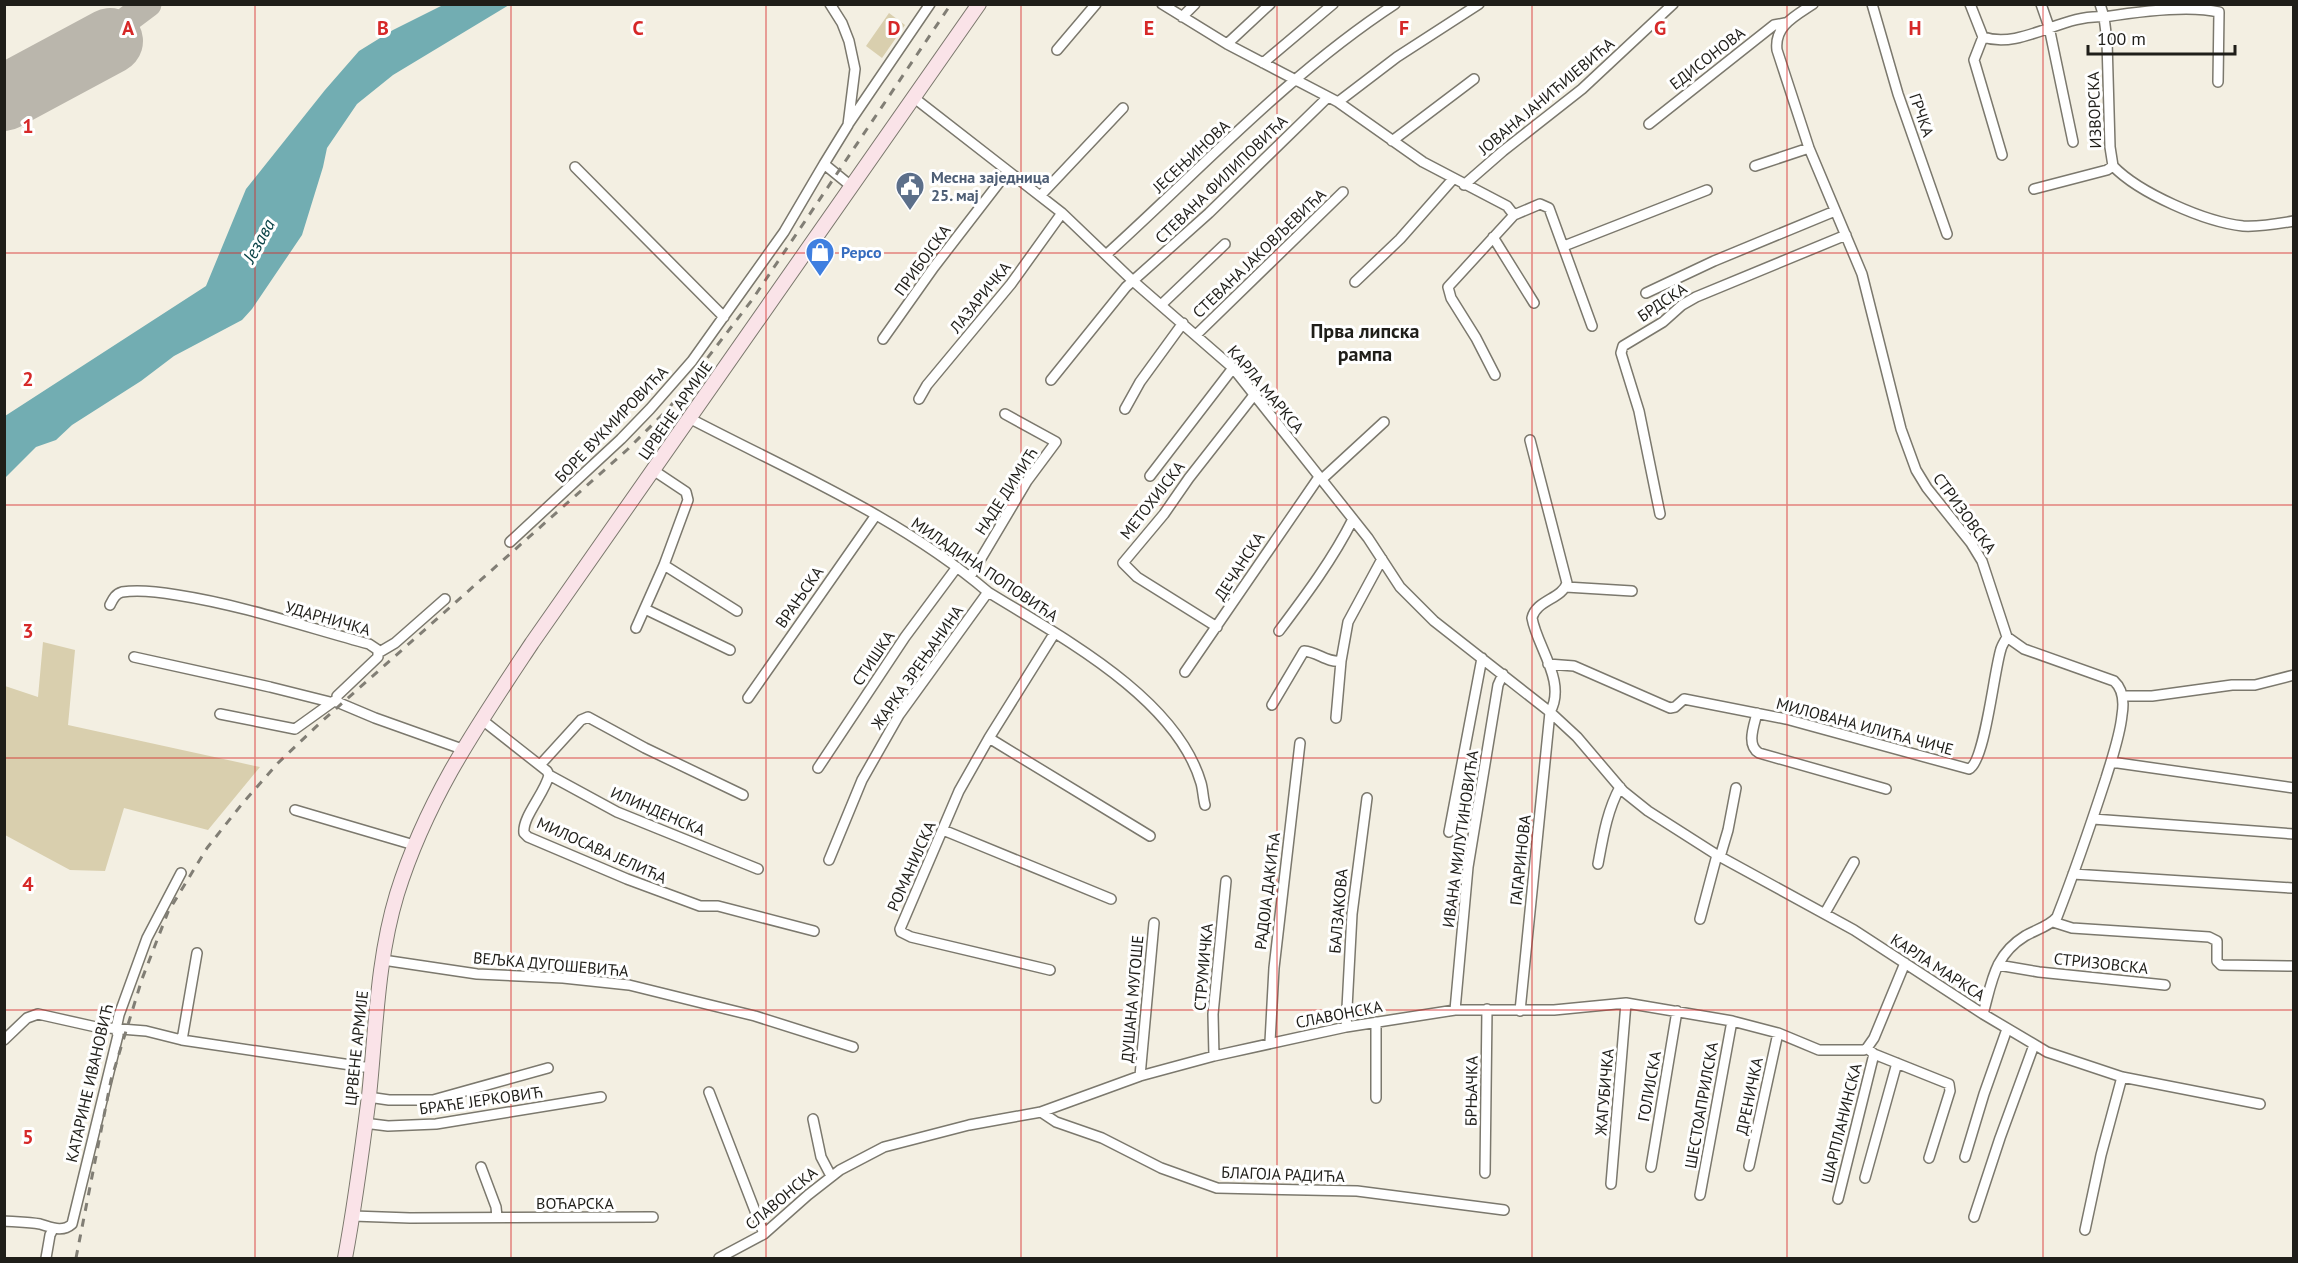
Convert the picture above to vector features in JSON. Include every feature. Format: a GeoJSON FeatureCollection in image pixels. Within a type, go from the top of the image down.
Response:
{"type":"FeatureCollection","features":[{"type":"Feature","properties":{"kind":"main road","name":"ЦРВЕНЕ АРМИЈЕ"},"geometry":{"type":"LineString","coordinates":[[345,1258],[369,1097],[383,960],[398,894],[414,845],[439,790],[481,719],[979,4]]}},
{"type":"Feature","properties":{"kind":"street"},"geometry":{"type":"LineString","coordinates":[[830,4],[842,23],[854,55],[855,83],[848,125]]}},
{"type":"Feature","properties":{"kind":"street","name":"БОРЕ ВУКМИРОВИЋА"},"geometry":{"type":"LineString","coordinates":[[510,543],[650,410],[692,361],[784,232],[848,125],[930,4]]}},
{"type":"Feature","properties":{"kind":"street"},"geometry":{"type":"LineString","coordinates":[[1057,50],[1096,4]]}},
{"type":"Feature","properties":{"kind":"street"},"geometry":{"type":"LineString","coordinates":[[1162,4],[1227,44],[1338,102],[1392,141],[1453,179],[1507,206],[1514,215]]}},
{"type":"Feature","properties":{"kind":"street"},"geometry":{"type":"LineString","coordinates":[[1182,16],[1195,4]]}},
{"type":"Feature","properties":{"kind":"street"},"geometry":{"type":"LineString","coordinates":[[1227,44],[1270,4]]}},
{"type":"Feature","properties":{"kind":"street"},"geometry":{"type":"LineString","coordinates":[[1263,63],[1333,4]]}},
{"type":"Feature","properties":{"kind":"street","name":"ЈЕСЕЊИНОВА"},"geometry":{"type":"LineString","coordinates":[[1107,254],[1295,79],[1345,38],[1395,4]]}},
{"type":"Feature","properties":{"kind":"street"},"geometry":{"type":"LineString","coordinates":[[1338,102],[1397,57],[1479,4]]}},
{"type":"Feature","properties":{"kind":"street","name":"ЈОВАНА ЈАНИЋИЈЕВИЋА"},"geometry":{"type":"LineString","coordinates":[[1464,184],[1582,90],[1673,4]]}},
{"type":"Feature","properties":{"kind":"street"},"geometry":{"type":"LineString","coordinates":[[1785,23],[1813,4]]}},
{"type":"Feature","properties":{"kind":"street","name":"ГРЧКА"},"geometry":{"type":"LineString","coordinates":[[1872,4],[1898,94],[1947,234]]}},
{"type":"Feature","properties":{"kind":"street"},"geometry":{"type":"LineString","coordinates":[[1970,4],[1983,36],[1974,60],[2002,155]]}},
{"type":"Feature","properties":{"kind":"street","name":"ИЗВОРСКА"},"geometry":{"type":"LineString","coordinates":[[2042,4],[2073,142]]}},
{"type":"Feature","properties":{"kind":"street","name":"ИЗВОРСКА"},"geometry":{"type":"LineString","coordinates":[[2100,4],[2107,41],[2110,147],[2113,166],[2172,204],[2219,222],[2246,226],[2294,221]]}},
{"type":"Feature","properties":{"kind":"street"},"geometry":{"type":"LineString","coordinates":[[1983,36],[2003,40],[2013,39],[2079,18],[2178,7],[2221,8],[2218,82]]}},
{"type":"Feature","properties":{"kind":"street","name":"ЕДИСОНОВА"},"geometry":{"type":"LineString","coordinates":[[1649,123],[1774,25],[1785,23]]}},
{"type":"Feature","properties":{"kind":"street","name":"СТРИЗОВСКА"},"geometry":{"type":"LineString","coordinates":[[1785,23],[1777,37],[1777,50],[1809,148],[1862,274],[1909,456],[1927,488],[1971,543],[1982,561],[2007,637]]}},
{"type":"Feature","properties":{"kind":"street"},"geometry":{"type":"LineString","coordinates":[[1392,141],[1474,79]]}},
{"type":"Feature","properties":{"kind":"street","name":"КАРЛА МАРКСА"},"geometry":{"type":"LineString","coordinates":[[913,97],[1062,213],[1133,281],[1233,368],[1353,519],[1383,559],[1400,587],[1434,621],[1550,712],[1577,737],[1620,787],[1648,811],[1718,856],[1825,913],[2034,1045],[2064,1059],[2122,1077],[2260,1104]]}},
{"type":"Feature","properties":{"kind":"street","name":"СТЕВАНА ФИЛИПОВИЋА"},"geometry":{"type":"LineString","coordinates":[[1051,380],[1126,287],[1209,213],[1328,97]]}},
{"type":"Feature","properties":{"kind":"street"},"geometry":{"type":"LineString","coordinates":[[1040,196],[1123,108]]}},
{"type":"Feature","properties":{"kind":"street"},"geometry":{"type":"LineString","coordinates":[[1755,166],[1809,148]]}},
{"type":"Feature","properties":{"kind":"street"},"geometry":{"type":"LineString","coordinates":[[824,164],[851,186]]}},
{"type":"Feature","properties":{"kind":"street","name":"ИЗВОРСКА"},"geometry":{"type":"LineString","coordinates":[[2034,189],[2107,170],[2113,166]]}},
{"type":"Feature","properties":{"kind":"street"},"geometry":{"type":"LineString","coordinates":[[575,167],[724,317]]}},
{"type":"Feature","properties":{"kind":"street","name":"ПРИБОЈСКА"},"geometry":{"type":"LineString","coordinates":[[883,339],[934,267],[1008,171]]}},
{"type":"Feature","properties":{"kind":"street"},"geometry":{"type":"LineString","coordinates":[[1355,282],[1381,258],[1453,179]]}},
{"type":"Feature","properties":{"kind":"street"},"geometry":{"type":"LineString","coordinates":[[1564,246],[1707,190]]}},
{"type":"Feature","properties":{"kind":"street","name":"СТЕВАНА ЈАКОВЉЕВИЋА"},"geometry":{"type":"LineString","coordinates":[[1196,335],[1343,192]]}},
{"type":"Feature","properties":{"kind":"street"},"geometry":{"type":"LineString","coordinates":[[1495,375],[1476,338],[1451,298],[1448,287],[1514,215],[1540,204],[1545,205],[1552,214],[1592,326]]}},
{"type":"Feature","properties":{"kind":"street"},"geometry":{"type":"LineString","coordinates":[[1646,293],[1714,261],[1835,211]]}},
{"type":"Feature","properties":{"kind":"street","name":"ЛАЗАРИЧКА"},"geometry":{"type":"LineString","coordinates":[[919,399],[927,385],[1011,284],[1062,213]]}},
{"type":"Feature","properties":{"kind":"street","name":"БРДСКА"},"geometry":{"type":"LineString","coordinates":[[1660,514],[1639,411],[1621,353],[1623,346],[1663,322],[1682,305],[1696,297],[1846,235]]}},
{"type":"Feature","properties":{"kind":"street"},"geometry":{"type":"LineString","coordinates":[[1493,237],[1534,303]]}},
{"type":"Feature","properties":{"kind":"street"},"geometry":{"type":"LineString","coordinates":[[1161,305],[1225,244]]}},
{"type":"Feature","properties":{"kind":"street"},"geometry":{"type":"LineString","coordinates":[[1125,409],[1140,382],[1183,323]]}},
{"type":"Feature","properties":{"kind":"street"},"geometry":{"type":"LineString","coordinates":[[1150,476],[1233,368]]}},
{"type":"Feature","properties":{"kind":"street","name":"МЕТОХИЈСКА"},"geometry":{"type":"LineString","coordinates":[[1217,627],[1137,577],[1123,563],[1164,514],[1254,394]]}},
{"type":"Feature","properties":{"kind":"street","name":"НАДЕ ДИМИЋ"},"geometry":{"type":"LineString","coordinates":[[970,577],[1027,481],[1056,442],[1005,414]]}},
{"type":"Feature","properties":{"kind":"street","name":"МИЛАДИНА ПОПОВИЋА"},"geometry":{"type":"LineString","coordinates":[[689,418],[876,515],[927,546],[988,592],[1054,634],[1137,692],[1176,735],[1192,760],[1201,782],[1205,805]]}},
{"type":"Feature","properties":{"kind":"street"},"geometry":{"type":"LineString","coordinates":[[1320,478],[1384,422]]}},
{"type":"Feature","properties":{"kind":"street"},"geometry":{"type":"LineString","coordinates":[[1530,440],[1567,583],[1566,587]]}},
{"type":"Feature","properties":{"kind":"street"},"geometry":{"type":"LineString","coordinates":[[636,628],[664,565],[688,496],[653,470]]}},
{"type":"Feature","properties":{"kind":"street","name":"ДЕЧАНСКА"},"geometry":{"type":"LineString","coordinates":[[1185,672],[1275,539],[1320,478]]}},
{"type":"Feature","properties":{"kind":"street","name":"ВРАЊСКА"},"geometry":{"type":"LineString","coordinates":[[748,698],[876,515]]}},
{"type":"Feature","properties":{"kind":"street"},"geometry":{"type":"LineString","coordinates":[[1280,631],[1309,592],[1342,541],[1353,519]]}},
{"type":"Feature","properties":{"kind":"street"},"geometry":{"type":"LineString","coordinates":[[1336,718],[1341,661],[1348,622],[1383,559]]}},
{"type":"Feature","properties":{"kind":"street"},"geometry":{"type":"LineString","coordinates":[[664,565],[737,611]]}},
{"type":"Feature","properties":{"kind":"street","name":"СТИШКА"},"geometry":{"type":"LineString","coordinates":[[818,768],[905,637],[957,567]]}},
{"type":"Feature","properties":{"kind":"street"},"geometry":{"type":"LineString","coordinates":[[1550,712],[1556,697],[1532,614],[1566,587],[1632,591]]}},
{"type":"Feature","properties":{"kind":"street","name":"УДАРНИЧКА"},"geometry":{"type":"LineString","coordinates":[[110,604],[113,598],[122,592],[151,591],[190,597],[369,644],[376,648],[378,654],[375,661],[333,701]]}},
{"type":"Feature","properties":{"kind":"street","name":"ЖАРКА ЗРЕЊАНИНА"},"geometry":{"type":"LineString","coordinates":[[829,860],[862,780],[888,733],[988,592]]}},
{"type":"Feature","properties":{"kind":"street"},"geometry":{"type":"LineString","coordinates":[[378,654],[445,599]]}},
{"type":"Feature","properties":{"kind":"street"},"geometry":{"type":"LineString","coordinates":[[645,609],[730,651]]}},
{"type":"Feature","properties":{"kind":"street","name":"РОМАНИЈСКА"},"geometry":{"type":"LineString","coordinates":[[1050,970],[966,951],[901,932],[900,929],[959,791],[988,738],[1054,634]]}},
{"type":"Feature","properties":{"kind":"street"},"geometry":{"type":"LineString","coordinates":[[1983,1014],[1998,965],[2007,949],[2015,942],[2053,922],[2057,917],[2093,819],[2122,716],[2123,696],[2114,681],[2024,649],[2007,637]]}},
{"type":"Feature","properties":{"kind":"street","name":"МИЛОВАНА ИЛИЋА ЧИЧЕ"},"geometry":{"type":"LineString","coordinates":[[1548,664],[1575,666],[1670,708],[1684,699],[1757,712],[1971,769],[1976,764],[2001,647],[2007,637]]}},
{"type":"Feature","properties":{"kind":"street"},"geometry":{"type":"LineString","coordinates":[[1272,705],[1305,651],[1311,651],[1334,662],[1341,661]]}},
{"type":"Feature","properties":{"kind":"street"},"geometry":{"type":"LineString","coordinates":[[135,657],[333,701],[462,749]]}},
{"type":"Feature","properties":{"kind":"street"},"geometry":{"type":"LineString","coordinates":[[1449,832],[1482,658]]}},
{"type":"Feature","properties":{"kind":"street","name":"ИВАНА МИЛУТИНОВИЋА"},"geometry":{"type":"LineString","coordinates":[[1455,1010],[1468,867],[1498,685],[1503,674]]}},
{"type":"Feature","properties":{"kind":"street"},"geometry":{"type":"LineString","coordinates":[[2123,696],[2152,696],[2232,685],[2255,685],[2294,675]]}},
{"type":"Feature","properties":{"kind":"street"},"geometry":{"type":"LineString","coordinates":[[220,714],[295,729],[333,701]]}},
{"type":"Feature","properties":{"kind":"street","name":"ГАГАРИНОВА"},"geometry":{"type":"LineString","coordinates":[[1520,1011],[1550,712]]}},
{"type":"Feature","properties":{"kind":"street","name":"МИЛОВАНА ИЛИЋА ЧИЧЕ"},"geometry":{"type":"LineString","coordinates":[[1757,712],[1751,741],[1759,753],[1886,789]]}},
{"type":"Feature","properties":{"kind":"street"},"geometry":{"type":"LineString","coordinates":[[540,765],[580,720],[588,717],[645,748],[743,795]]}},
{"type":"Feature","properties":{"kind":"street"},"geometry":{"type":"LineString","coordinates":[[481,719],[540,765],[549,775]]}},
{"type":"Feature","properties":{"kind":"street"},"geometry":{"type":"LineString","coordinates":[[988,738],[1150,836]]}},
{"type":"Feature","properties":{"kind":"street","name":"РАДОЈА ДАКИЋА"},"geometry":{"type":"LineString","coordinates":[[1270,1042],[1274,968],[1300,743]]}},
{"type":"Feature","properties":{"kind":"street"},"geometry":{"type":"LineString","coordinates":[[2110,762],[2294,788]]}},
{"type":"Feature","properties":{"kind":"street","name":"ИЛИНДЕНСКА"},"geometry":{"type":"LineString","coordinates":[[549,775],[616,812],[758,869]]}},
{"type":"Feature","properties":{"kind":"street","name":"МИЛОСАВА ЈЕЛИЋА"},"geometry":{"type":"LineString","coordinates":[[549,775],[547,784],[525,824],[524,833],[528,837],[692,903],[707,907],[718,906],[814,931]]}},
{"type":"Feature","properties":{"kind":"street"},"geometry":{"type":"LineString","coordinates":[[1598,864],[1604,832],[1620,787]]}},
{"type":"Feature","properties":{"kind":"street"},"geometry":{"type":"LineString","coordinates":[[1700,920],[1718,856],[1728,830],[1736,788]]}},
{"type":"Feature","properties":{"kind":"street","name":"БАЛЗАКОВА"},"geometry":{"type":"LineString","coordinates":[[1346,1027],[1352,914],[1367,798]]}},
{"type":"Feature","properties":{"kind":"street"},"geometry":{"type":"LineString","coordinates":[[296,810],[414,845]]}},
{"type":"Feature","properties":{"kind":"street"},"geometry":{"type":"LineString","coordinates":[[2093,819],[2294,834]]}},
{"type":"Feature","properties":{"kind":"street"},"geometry":{"type":"LineString","coordinates":[[943,830],[1112,899]]}},
{"type":"Feature","properties":{"kind":"street"},"geometry":{"type":"LineString","coordinates":[[1825,913],[1854,862]]}},
{"type":"Feature","properties":{"kind":"street","name":"КАТАРИНЕ ИВАНОВИЋ"},"geometry":{"type":"LineString","coordinates":[[53,1229],[65,1228],[72,1224],[107,1084],[118,1035],[116,1029],[119,1015],[147,938],[181,873]]}},
{"type":"Feature","properties":{"kind":"street"},"geometry":{"type":"LineString","coordinates":[[2073,874],[2292,888]]}},
{"type":"Feature","properties":{"kind":"street","name":"СТРУМИЧКА"},"geometry":{"type":"LineString","coordinates":[[1214,1056],[1214,1014],[1226,881]]}},
{"type":"Feature","properties":{"kind":"street","name":"СТРИЗОВСКА"},"geometry":{"type":"LineString","coordinates":[[2053,922],[2072,928],[2209,937],[2217,941],[2217,962],[2221,965],[2294,966]]}},
{"type":"Feature","properties":{"kind":"street","name":"ДУШАНА МУГОШЕ"},"geometry":{"type":"LineString","coordinates":[[1140,1076],[1154,923]]}},
{"type":"Feature","properties":{"kind":"street"},"geometry":{"type":"LineString","coordinates":[[182,1040],[197,953]]}},
{"type":"Feature","properties":{"kind":"street","name":"ВЕЉКА ДУГОШЕВИЋА"},"geometry":{"type":"LineString","coordinates":[[383,960],[477,974],[563,978],[638,987],[755,1016],[853,1047]]}},
{"type":"Feature","properties":{"kind":"street"},"geometry":{"type":"LineString","coordinates":[[1871,1051],[1874,1038],[1905,963]]}},
{"type":"Feature","properties":{"kind":"street","name":"СТРИЗОВСКА"},"geometry":{"type":"LineString","coordinates":[[1998,965],[2039,972],[2165,985]]}},
{"type":"Feature","properties":{"kind":"street","name":"СЛАВОНСКА"},"geometry":{"type":"LineString","coordinates":[[719,1258],[738,1250],[764,1234],[831,1176],[884,1147],[969,1125],[1041,1112],[1140,1076],[1270,1042],[1346,1027],[1455,1010],[1554,1010],[1626,1003],[1732,1021],[1778,1033],[1819,1050],[1871,1051],[1949,1084],[1950,1091],[1929,1158]]}},
{"type":"Feature","properties":{"kind":"street","name":"ЖАГУБИЧКА"},"geometry":{"type":"LineString","coordinates":[[1611,1185],[1626,1003]]}},
{"type":"Feature","properties":{"kind":"street","name":"БРЊАЧКА"},"geometry":{"type":"LineString","coordinates":[[1485,1173],[1487,1009]]}},
{"type":"Feature","properties":{"kind":"street","name":"ГОЛИЈСКА"},"geometry":{"type":"LineString","coordinates":[[1651,1167],[1677,1011]]}},
{"type":"Feature","properties":{"kind":"street"},"geometry":{"type":"LineString","coordinates":[[4,1040],[27,1018],[38,1014],[96,1027],[146,1030],[182,1040],[371,1068]]}},
{"type":"Feature","properties":{"kind":"street","name":"ШЕСТОАПРИЛСКА"},"geometry":{"type":"LineString","coordinates":[[1700,1195],[1732,1021]]}},
{"type":"Feature","properties":{"kind":"street"},"geometry":{"type":"LineString","coordinates":[[1376,1022],[1376,1098]]}},
{"type":"Feature","properties":{"kind":"street"},"geometry":{"type":"LineString","coordinates":[[1965,1157],[2007,1029]]}},
{"type":"Feature","properties":{"kind":"street","name":"ДРЕНИЧКА"},"geometry":{"type":"LineString","coordinates":[[1749,1166],[1778,1033]]}},
{"type":"Feature","properties":{"kind":"street"},"geometry":{"type":"LineString","coordinates":[[1974,1217],[2034,1045]]}},
{"type":"Feature","properties":{"kind":"street","name":"ШАРПЛАНИНСКА"},"geometry":{"type":"LineString","coordinates":[[1838,1199],[1871,1051]]}},
{"type":"Feature","properties":{"kind":"street"},"geometry":{"type":"LineString","coordinates":[[1865,1178],[1897,1063]]}},
{"type":"Feature","properties":{"kind":"street"},"geometry":{"type":"LineString","coordinates":[[369,1097],[389,1100],[433,1100],[548,1068]]}},
{"type":"Feature","properties":{"kind":"street"},"geometry":{"type":"LineString","coordinates":[[2085,1230],[2101,1155],[2122,1077]]}},
{"type":"Feature","properties":{"kind":"street"},"geometry":{"type":"LineString","coordinates":[[709,1092],[764,1234]]}},
{"type":"Feature","properties":{"kind":"street","name":"БРАЋЕ ЈЕРКОВИЋ"},"geometry":{"type":"LineString","coordinates":[[364,1123],[388,1126],[436,1124],[601,1097]]}},
{"type":"Feature","properties":{"kind":"street","name":"БЛАГОЈА РАДИЋА"},"geometry":{"type":"LineString","coordinates":[[1041,1112],[1056,1122],[1102,1138],[1161,1168],[1217,1188],[1357,1191],[1504,1210]]}},
{"type":"Feature","properties":{"kind":"street","name":"СЛАВОНСКА"},"geometry":{"type":"LineString","coordinates":[[813,1119],[821,1157],[831,1176]]}},
{"type":"Feature","properties":{"kind":"street"},"geometry":{"type":"LineString","coordinates":[[481,1167],[496,1207],[497,1217]]}},
{"type":"Feature","properties":{"kind":"street","name":"ВОЋАРСКА"},"geometry":{"type":"LineString","coordinates":[[353,1216],[653,1218]]}},
{"type":"Feature","properties":{"kind":"street"},"geometry":{"type":"LineString","coordinates":[[4,1221],[40,1224],[53,1229],[46,1258]]}},
{"type":"Feature","properties":{"kind":"shaded area"},"geometry":{"type":"Polygon","coordinates":[[[889,13],[905,25],[882,58],[866,46],[889,13]]]}},
{"type":"Feature","properties":{"kind":"shaded area"},"geometry":{"type":"Polygon","coordinates":[[[43,642],[75,650],[68,725],[260,767],[208,830],[124,808],[105,871],[70,870],[5,835],[5,686],[38,697],[43,642]]]}},
{"type":"Feature","properties":{"kind":"water","name":"Језава"},"geometry":{"type":"Polygon","coordinates":[[[443,5],[509,5],[393,75],[357,104],[327,148],[302,235],[252,309],[242,320],[174,356],[141,381],[72,425],[56,440],[36,447],[5,478],[5,416],[206,286],[246,189],[325,90],[359,51],[393,30],[443,5]]]}},
{"type":"Feature","properties":{"kind":"taxiway"},"geometry":{"type":"LineString","coordinates":[[110,41],[128,19],[148,4]]}},
{"type":"Feature","properties":{"kind":"runway"},"geometry":{"type":"LineString","coordinates":[[4,98],[110,41]]}},
{"type":"Feature","properties":{"kind":"railway"},"geometry":{"type":"LineString","coordinates":[[76,1258],[111,1080],[142,979],[168,912],[207,848],[278,763],[321,722],[628,449],[669,408],[752,300],[951,4]]}},
{"type":"Feature","properties":{"kind":"place","name":"Месна заједница 25. мај"},"geometry":{"type":"Point","coordinates":[910,212]}},
{"type":"Feature","properties":{"kind":"place","name":"Pepco"},"geometry":{"type":"Point","coordinates":[820,278]}},
{"type":"Feature","properties":{"kind":"district","name":"Прва липска рампа"},"geometry":{"type":"Point","coordinates":[1365,342]}}]}
